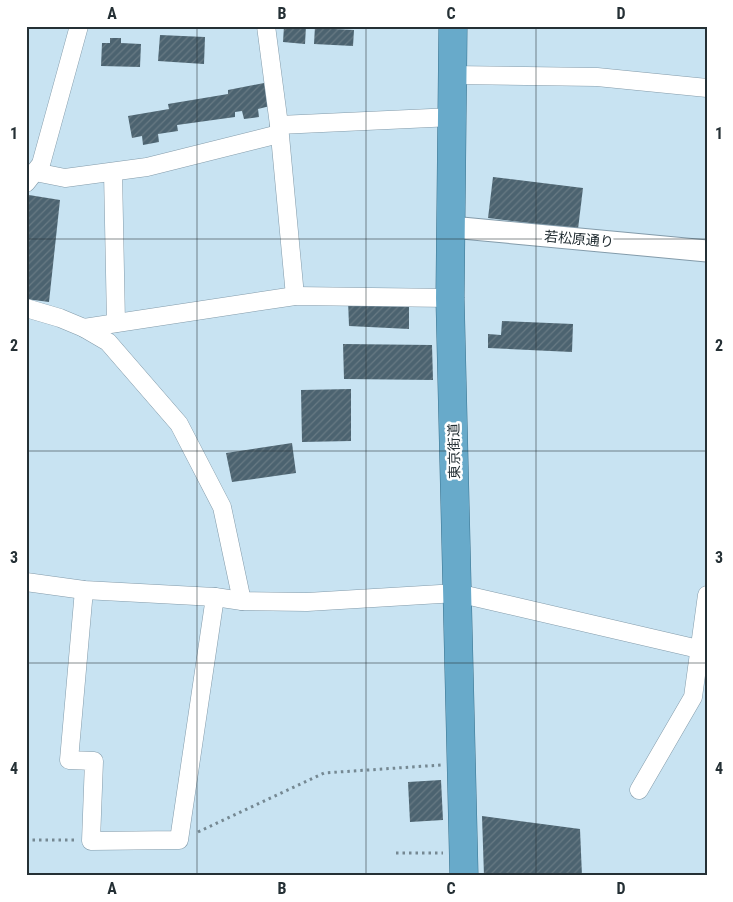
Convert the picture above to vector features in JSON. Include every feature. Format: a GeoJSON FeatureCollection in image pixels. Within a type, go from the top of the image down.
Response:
{"type":"FeatureCollection","features":[{"type":"Feature","properties":{"kind":"highway","name":"東京街道"},"geometry":{"type":"LineString","coordinates":[[453,26],[450,298],[460,764],[464,865]]}},
{"type":"Feature","properties":{"kind":"street"},"geometry":{"type":"LineString","coordinates":[[31,177],[41,164],[79,26]]}},
{"type":"Feature","properties":{"kind":"street"},"geometry":{"type":"LineString","coordinates":[[266,26],[279,130],[295,296]]}},
{"type":"Feature","properties":{"kind":"street"},"geometry":{"type":"LineString","coordinates":[[452,74],[597,77],[707,88]]}},
{"type":"Feature","properties":{"kind":"street"},"geometry":{"type":"LineString","coordinates":[[31,177],[65,178],[147,167],[279,130],[453,117]]}},
{"type":"Feature","properties":{"kind":"street"},"geometry":{"type":"LineString","coordinates":[[113,172],[116,324]]}},
{"type":"Feature","properties":{"kind":"street","name":"若松原通り"},"geometry":{"type":"LineString","coordinates":[[451,227],[707,251]]}},
{"type":"Feature","properties":{"kind":"street"},"geometry":{"type":"LineString","coordinates":[[84,328],[295,296],[450,298]]}},
{"type":"Feature","properties":{"kind":"street"},"geometry":{"type":"LineString","coordinates":[[26,308],[60,318],[84,328],[108,342],[179,424],[222,507],[242,601]]}},
{"type":"Feature","properties":{"kind":"street"},"geometry":{"type":"LineString","coordinates":[[26,582],[84,590],[215,597],[242,601],[307,602],[457,593],[703,650]]}},
{"type":"Feature","properties":{"kind":"street"},"geometry":{"type":"LineString","coordinates":[[84,590],[69,760],[94,761],[91,840],[179,840],[215,597]]}},
{"type":"Feature","properties":{"kind":"street"},"geometry":{"type":"LineString","coordinates":[[640,790],[693,697],[703,650],[707,596]]}},
{"type":"Feature","properties":{"kind":"path"},"geometry":{"type":"LineString","coordinates":[[179,840],[324,773],[460,764]]}},
{"type":"Feature","properties":{"kind":"path"},"geometry":{"type":"LineString","coordinates":[[26,840],[91,840]]}},
{"type":"Feature","properties":{"kind":"path"},"geometry":{"type":"LineString","coordinates":[[396,853],[464,865]]}},
{"type":"Feature","properties":{"kind":"building"},"geometry":{"type":"Polygon","coordinates":[[[284,26],[306,26],[305,44],[283,42],[284,26]]]}},
{"type":"Feature","properties":{"kind":"building"},"geometry":{"type":"Polygon","coordinates":[[[315,26],[334,26],[334,29],[354,30],[353,46],[314,44],[315,26]]]}},
{"type":"Feature","properties":{"kind":"building"},"geometry":{"type":"Polygon","coordinates":[[[160,35],[205,37],[204,64],[158,61],[160,35]]]}},
{"type":"Feature","properties":{"kind":"building"},"geometry":{"type":"Polygon","coordinates":[[[110,38],[121,38],[121,43],[141,44],[140,67],[101,66],[102,43],[110,43],[110,38]]]}},
{"type":"Feature","properties":{"kind":"building"},"geometry":{"type":"Polygon","coordinates":[[[264,83],[270,106],[258,109],[259,117],[244,119],[242,111],[235,112],[235,117],[177,125],[178,131],[158,134],[159,142],[143,145],[142,136],[132,138],[128,116],[169,109],[168,104],[228,94],[228,90],[264,83]]]}},
{"type":"Feature","properties":{"kind":"building"},"geometry":{"type":"Polygon","coordinates":[[[493,177],[583,188],[578,229],[488,218],[493,177]]]}},
{"type":"Feature","properties":{"kind":"building"},"geometry":{"type":"Polygon","coordinates":[[[29,195],[60,200],[49,302],[26,299],[26,219],[29,195]]]}},
{"type":"Feature","properties":{"kind":"building"},"geometry":{"type":"Polygon","coordinates":[[[348,300],[409,301],[409,329],[349,326],[348,300]]]}},
{"type":"Feature","properties":{"kind":"building"},"geometry":{"type":"Polygon","coordinates":[[[502,321],[573,324],[572,352],[488,348],[488,334],[501,335],[502,321]]]}},
{"type":"Feature","properties":{"kind":"building"},"geometry":{"type":"Polygon","coordinates":[[[343,344],[432,345],[433,380],[344,379],[343,344]]]}},
{"type":"Feature","properties":{"kind":"building"},"geometry":{"type":"Polygon","coordinates":[[[351,389],[351,441],[302,442],[301,390],[351,389]]]}},
{"type":"Feature","properties":{"kind":"building"},"geometry":{"type":"Polygon","coordinates":[[[292,443],[296,473],[232,482],[226,453],[292,443]]]}},
{"type":"Feature","properties":{"kind":"building"},"geometry":{"type":"Polygon","coordinates":[[[441,780],[443,820],[410,822],[408,782],[441,780]]]}},
{"type":"Feature","properties":{"kind":"building"},"geometry":{"type":"Polygon","coordinates":[[[482,816],[580,829],[582,876],[484,876],[482,816]]]}}]}
